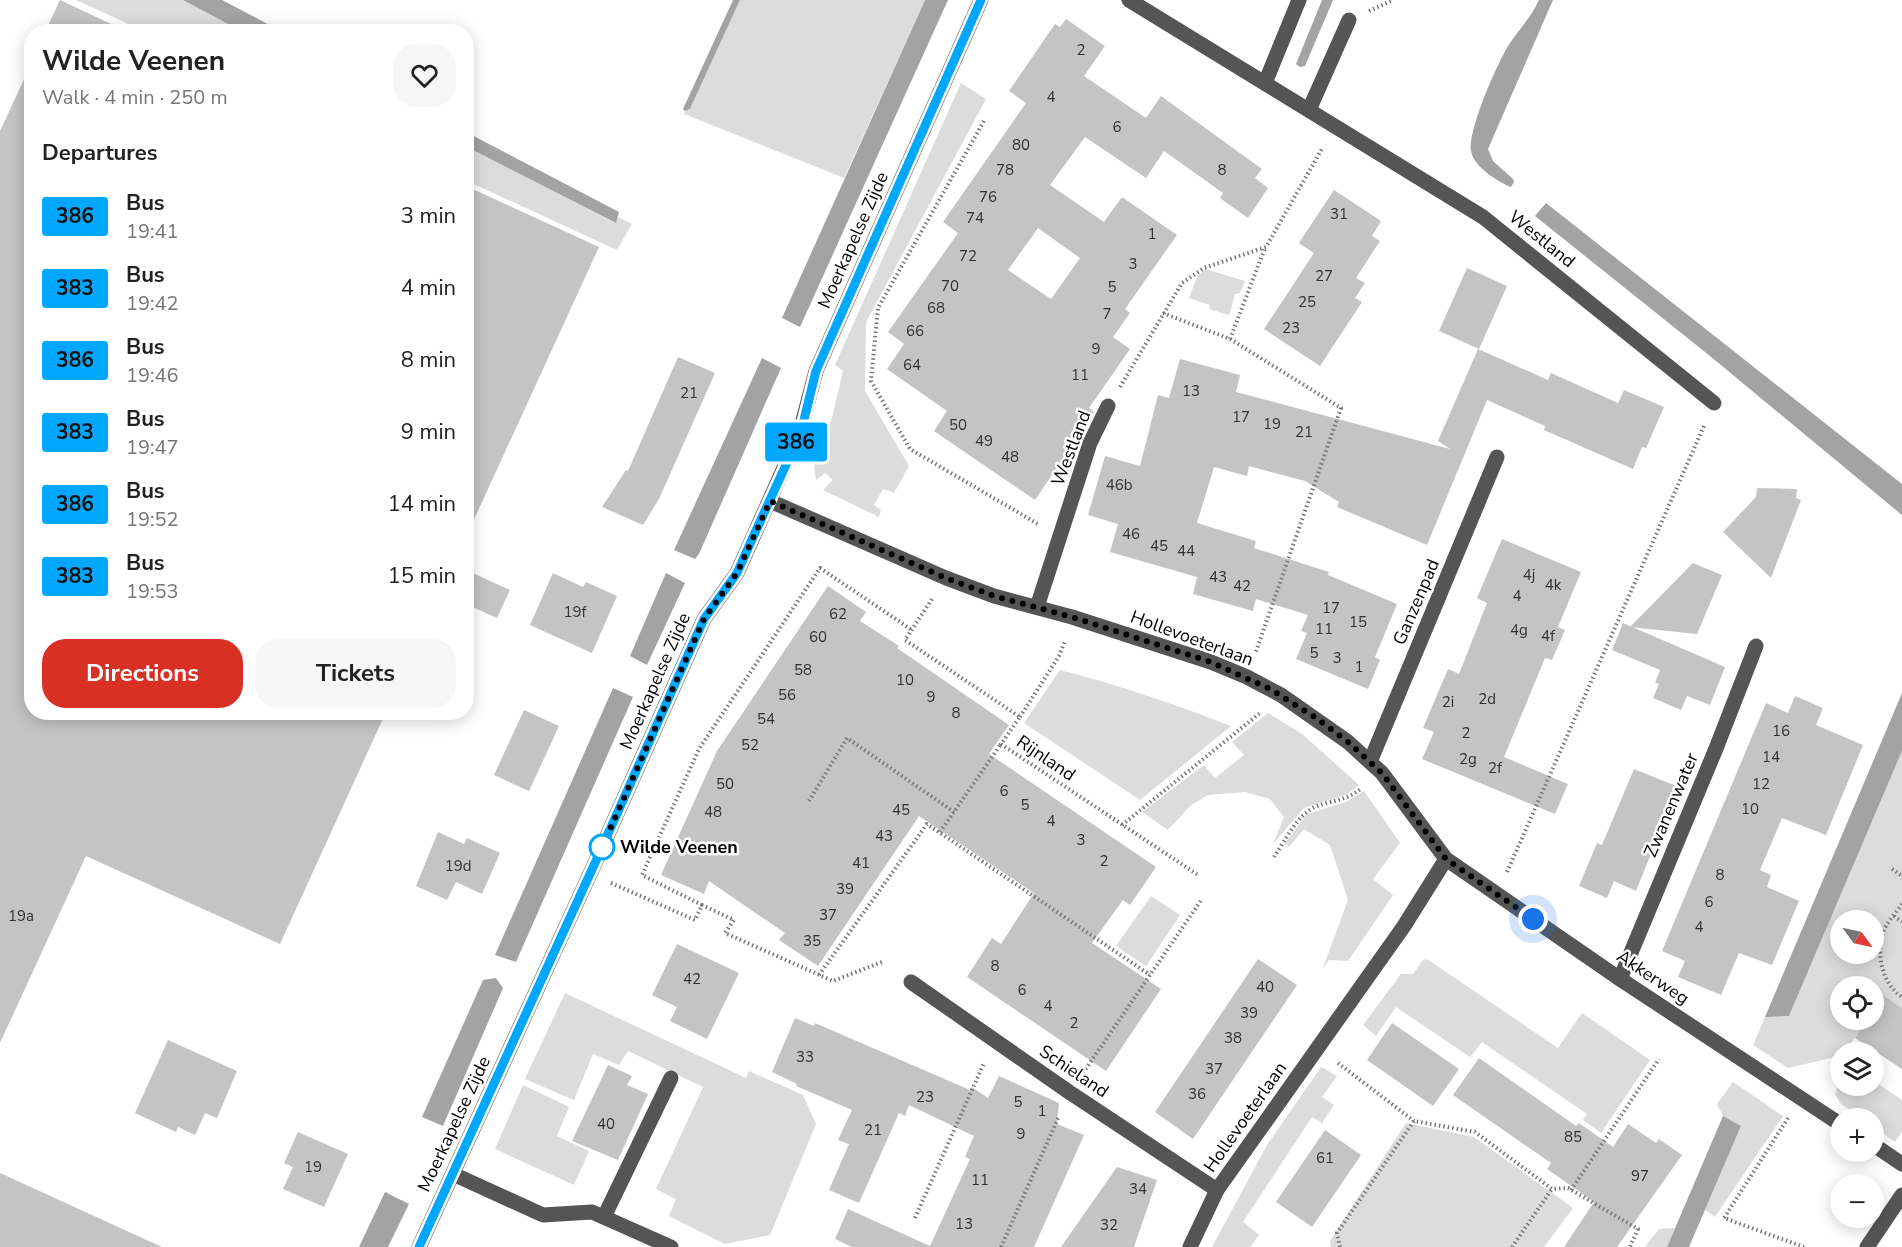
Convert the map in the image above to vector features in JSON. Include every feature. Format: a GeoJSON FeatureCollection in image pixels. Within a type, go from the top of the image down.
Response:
{"type":"FeatureCollection","features":[{"type":"Feature","properties":{"kind":"street","name":"Moerkapelse Zijde"},"geometry":{"type":"LineString","coordinates":[[418,1247],[595,863],[704,619],[737,573],[770,501],[801,432],[816,371],[981,0]]}},
{"type":"Feature","properties":{"kind":"street","name":"Westland"},"geometry":{"type":"LineString","coordinates":[[1129,0],[1483,217],[1714,403]]}},
{"type":"Feature","properties":{"kind":"street"},"geometry":{"type":"LineString","coordinates":[[1265,83],[1299,0]]}},
{"type":"Feature","properties":{"kind":"street"},"geometry":{"type":"LineString","coordinates":[[1310,110],[1349,20]]}},
{"type":"Feature","properties":{"kind":"street","name":"Westland"},"geometry":{"type":"LineString","coordinates":[[1036,607],[1090,443],[1108,406]]}},
{"type":"Feature","properties":{"kind":"street","name":"Ganzenpad"},"geometry":{"type":"LineString","coordinates":[[1370,762],[1497,457]]}},
{"type":"Feature","properties":{"kind":"street","name":"Hollevoeterlaan"},"geometry":{"type":"LineString","coordinates":[[770,501],[946,578],[994,596],[1072,617],[1211,662],[1281,695],[1316,718],[1382,773],[1446,859],[1404,926],[1217,1190],[1190,1247]]}},
{"type":"Feature","properties":{"kind":"street","name":"Zwanenwater"},"geometry":{"type":"LineString","coordinates":[[1620,979],[1756,646]]}},
{"type":"Feature","properties":{"kind":"street","name":"Akkerweg"},"geometry":{"type":"LineString","coordinates":[[1446,859],[1620,979],[1830,1117]]}},
{"type":"Feature","properties":{"kind":"street","name":"Schieland"},"geometry":{"type":"LineString","coordinates":[[911,982],[1069,1092],[1217,1190]]}},
{"type":"Feature","properties":{"kind":"street"},"geometry":{"type":"LineString","coordinates":[[604,1217],[670,1078]]}},
{"type":"Feature","properties":{"kind":"street"},"geometry":{"type":"LineString","coordinates":[[1884,1152],[1902,1164]]}},
{"type":"Feature","properties":{"kind":"street"},"geometry":{"type":"LineString","coordinates":[[453,1174],[543,1215],[592,1212],[671,1247]]}},
{"type":"Feature","properties":{"kind":"street"},"geometry":{"type":"LineString","coordinates":[[1867,1247],[1902,1195]]}},
{"type":"Feature","properties":{"kind":"path"},"geometry":{"type":"LineString","coordinates":[[984,121],[878,308],[871,381],[910,449],[1059,537]]}},
{"type":"Feature","properties":{"kind":"path"},"geometry":{"type":"LineString","coordinates":[[1230,339],[1266,247],[1319,155],[1332,124]]}},
{"type":"Feature","properties":{"kind":"path","name":"Westland"},"geometry":{"type":"LineString","coordinates":[[1108,406],[1182,283],[1204,268],[1266,247]]}},
{"type":"Feature","properties":{"kind":"path"},"geometry":{"type":"LineString","coordinates":[[1163,313],[1230,339],[1341,408],[1247,677]]}},
{"type":"Feature","properties":{"kind":"path"},"geometry":{"type":"LineString","coordinates":[[1498,895],[1714,403]]}},
{"type":"Feature","properties":{"kind":"path"},"geometry":{"type":"LineString","coordinates":[[882,962],[833,981],[725,933],[734,920],[642,875],[699,749],[819,568],[912,630],[946,578]]}},
{"type":"Feature","properties":{"kind":"path"},"geometry":{"type":"LineString","coordinates":[[1020,717],[1059,656],[1072,617]]}},
{"type":"Feature","properties":{"kind":"path","name":"Rijnland"},"geometry":{"type":"LineString","coordinates":[[912,630],[905,640],[1020,717],[1001,744],[1198,875]]}},
{"type":"Feature","properties":{"kind":"path"},"geometry":{"type":"LineString","coordinates":[[1122,825],[1281,695]]}},
{"type":"Feature","properties":{"kind":"path"},"geometry":{"type":"LineString","coordinates":[[809,801],[847,738],[954,812]]}},
{"type":"Feature","properties":{"kind":"path"},"geometry":{"type":"LineString","coordinates":[[940,832],[1001,744]]}},
{"type":"Feature","properties":{"kind":"path"},"geometry":{"type":"LineString","coordinates":[[1274,857],[1301,818],[1314,808],[1349,798],[1382,773]]}},
{"type":"Feature","properties":{"kind":"path"},"geometry":{"type":"LineString","coordinates":[[819,975],[927,824],[1150,975]]}},
{"type":"Feature","properties":{"kind":"path"},"geometry":{"type":"LineString","coordinates":[[1892,869],[1902,876]]}},
{"type":"Feature","properties":{"kind":"path"},"geometry":{"type":"LineString","coordinates":[[622,888],[695,920],[702,905]]}},
{"type":"Feature","properties":{"kind":"path"},"geometry":{"type":"LineString","coordinates":[[1001,1247],[1069,1092],[1202,899]]}},
{"type":"Feature","properties":{"kind":"path"},"geometry":{"type":"LineString","coordinates":[[1902,904],[1884,931],[1880,949],[1885,976],[1894,992],[1902,997]]}},
{"type":"Feature","properties":{"kind":"path"},"geometry":{"type":"LineString","coordinates":[[1894,916],[1902,922]]}},
{"type":"Feature","properties":{"kind":"path"},"geometry":{"type":"LineString","coordinates":[[915,1218],[995,1041]]}},
{"type":"Feature","properties":{"kind":"path"},"geometry":{"type":"LineString","coordinates":[[1318,1048],[1414,1121],[1475,1132],[1552,1189],[1568,1188],[1638,1229],[1630,1247]]}},
{"type":"Feature","properties":{"kind":"path"},"geometry":{"type":"LineString","coordinates":[[1571,1190],[1659,1059]]}},
{"type":"Feature","properties":{"kind":"path"},"geometry":{"type":"LineString","coordinates":[[1801,1098],[1724,1218],[1804,1247]]}},
{"type":"Feature","properties":{"kind":"path"},"geometry":{"type":"LineString","coordinates":[[1340,1247],[1337,1233],[1414,1121]]}},
{"type":"Feature","properties":{"kind":"path"},"geometry":{"type":"LineString","coordinates":[[1512,1247],[1552,1189]]}},
{"type":"Feature","properties":{"kind":"shaded area"},"geometry":{"type":"Polygon","coordinates":[[[76,0],[183,0],[228,24],[129,24],[76,0]]]}},
{"type":"Feature","properties":{"kind":"shaded area"},"geometry":{"type":"Polygon","coordinates":[[[183,0],[222,0],[268,24],[228,24],[183,0]]]}},
{"type":"Feature","properties":{"kind":"shaded area"},"geometry":{"type":"Polygon","coordinates":[[[733,0],[740,0],[690,109],[685,111],[683,109],[733,0]]]}},
{"type":"Feature","properties":{"kind":"shaded area"},"geometry":{"type":"Polygon","coordinates":[[[740,0],[925,0],[844,178],[684,114],[690,109],[740,0]]]}},
{"type":"Feature","properties":{"kind":"shaded area"},"geometry":{"type":"Polygon","coordinates":[[[925,0],[948,0],[800,327],[782,318],[925,0]]]}},
{"type":"Feature","properties":{"kind":"shaded area"},"geometry":{"type":"Polygon","coordinates":[[[1322,0],[1333,0],[1305,66],[1300,67],[1296,64],[1322,0]]]}},
{"type":"Feature","properties":{"kind":"shaded area"},"geometry":{"type":"Polygon","coordinates":[[[1539,0],[1553,0],[1488,149],[1493,161],[1513,179],[1511,187],[1481,168],[1473,157],[1471,142],[1478,114],[1497,67],[1508,46],[1539,0]]]}},
{"type":"Feature","properties":{"kind":"shaded area"},"geometry":{"type":"Polygon","coordinates":[[[961,83],[986,99],[866,322],[865,391],[909,466],[894,493],[883,489],[874,505],[881,510],[879,517],[823,490],[833,480],[825,473],[816,480],[814,464],[832,418],[843,371],[835,365],[961,83]]]}},
{"type":"Feature","properties":{"kind":"shaded area"},"geometry":{"type":"Polygon","coordinates":[[[474,136],[619,212],[616,223],[474,151],[474,136]]]}},
{"type":"Feature","properties":{"kind":"shaded area"},"geometry":{"type":"Polygon","coordinates":[[[474,151],[615,223],[618,217],[632,224],[617,250],[474,184],[474,151]]]}},
{"type":"Feature","properties":{"kind":"shaded area"},"geometry":{"type":"Polygon","coordinates":[[[1546,203],[1902,484],[1902,515],[1710,356],[1535,216],[1546,203]]]}},
{"type":"Feature","properties":{"kind":"shaded area"},"geometry":{"type":"Polygon","coordinates":[[[1205,269],[1245,281],[1240,293],[1235,294],[1229,315],[1209,309],[1210,305],[1189,298],[1197,277],[1205,269]]]}},
{"type":"Feature","properties":{"kind":"shaded area"},"geometry":{"type":"Polygon","coordinates":[[[762,358],[781,368],[695,559],[674,550],[762,358]]]}},
{"type":"Feature","properties":{"kind":"shaded area"},"geometry":{"type":"Polygon","coordinates":[[[666,573],[685,583],[647,665],[630,656],[666,573]]]}},
{"type":"Feature","properties":{"kind":"shaded area"},"geometry":{"type":"Polygon","coordinates":[[[1060,670],[1146,695],[1231,726],[1140,800],[1024,723],[1060,670]]]}},
{"type":"Feature","properties":{"kind":"shaded area"},"geometry":{"type":"Polygon","coordinates":[[[613,688],[633,697],[516,962],[495,955],[613,688]]]}},
{"type":"Feature","properties":{"kind":"shaded area"},"geometry":{"type":"Polygon","coordinates":[[[1902,693],[1902,751],[1834,910],[1830,910],[1830,920],[1789,1016],[1765,1017],[1902,693]]]}},
{"type":"Feature","properties":{"kind":"shaded area"},"geometry":{"type":"Polygon","coordinates":[[[1268,713],[1301,733],[1359,785],[1346,795],[1304,808],[1273,844],[1284,817],[1270,799],[1245,792],[1208,795],[1190,806],[1168,830],[1142,812],[1204,765],[1215,778],[1244,755],[1232,742],[1268,713]]]}},
{"type":"Feature","properties":{"kind":"shaded area"},"geometry":{"type":"Polygon","coordinates":[[[1902,751],[1902,1008],[1884,996],[1884,976],[1830,976],[1830,1030],[1860,1030],[1852,1042],[1830,1042],[1830,1058],[1788,1068],[1753,1045],[1765,1017],[1789,1016],[1830,920],[1830,964],[1884,964],[1884,910],[1834,910],[1902,751]]]}},
{"type":"Feature","properties":{"kind":"shaded area"},"geometry":{"type":"Polygon","coordinates":[[[1364,791],[1400,843],[1373,879],[1393,895],[1348,961],[1329,960],[1323,968],[1348,900],[1330,845],[1304,829],[1289,847],[1285,843],[1307,814],[1346,802],[1364,791]]]}},
{"type":"Feature","properties":{"kind":"shaded area"},"geometry":{"type":"Polygon","coordinates":[[[1151,896],[1180,915],[1146,966],[1116,946],[1151,896]]]}},
{"type":"Feature","properties":{"kind":"shaded area"},"geometry":{"type":"Polygon","coordinates":[[[1427,959],[1558,1048],[1582,1013],[1650,1060],[1601,1133],[1583,1120],[1587,1114],[1482,1042],[1470,1057],[1396,1007],[1376,1036],[1363,1025],[1401,974],[1413,974],[1423,960],[1427,959]]]}},
{"type":"Feature","properties":{"kind":"shaded area"},"geometry":{"type":"Polygon","coordinates":[[[496,978],[503,988],[443,1126],[422,1117],[483,980],[496,978]]]}},
{"type":"Feature","properties":{"kind":"shaded area"},"geometry":{"type":"Polygon","coordinates":[[[565,993],[746,1078],[749,1071],[803,1095],[816,1124],[770,1235],[725,1244],[669,1216],[676,1199],[656,1189],[703,1087],[628,1051],[619,1065],[593,1054],[574,1100],[525,1079],[565,993]]]}},
{"type":"Feature","properties":{"kind":"shaded area"},"geometry":{"type":"Polygon","coordinates":[[[1321,1067],[1337,1076],[1322,1097],[1334,1105],[1322,1123],[1312,1117],[1243,1222],[1259,1235],[1250,1247],[1212,1247],[1267,1145],[1321,1067]]]}},
{"type":"Feature","properties":{"kind":"shaded area"},"geometry":{"type":"Polygon","coordinates":[[[1733,1082],[1783,1116],[1715,1217],[1705,1210],[1741,1126],[1723,1116],[1717,1104],[1733,1082]]]}},
{"type":"Feature","properties":{"kind":"shaded area"},"geometry":{"type":"Polygon","coordinates":[[[523,1085],[569,1107],[557,1136],[589,1151],[574,1185],[495,1149],[523,1085]]]}},
{"type":"Feature","properties":{"kind":"shaded area"},"geometry":{"type":"Polygon","coordinates":[[[1884,1088],[1902,1100],[1902,1132],[1895,1142],[1884,1134],[1884,1108],[1847,1108],[1836,1096],[1884,1096],[1884,1088]]]}},
{"type":"Feature","properties":{"kind":"shaded area"},"geometry":{"type":"Polygon","coordinates":[[[1723,1116],[1741,1126],[1689,1247],[1667,1247],[1723,1116]]]}},
{"type":"Feature","properties":{"kind":"shaded area"},"geometry":{"type":"Polygon","coordinates":[[[1406,1123],[1474,1137],[1573,1208],[1544,1247],[1331,1247],[1330,1241],[1406,1123]]]}},
{"type":"Feature","properties":{"kind":"shaded area"},"geometry":{"type":"Polygon","coordinates":[[[385,1192],[409,1204],[388,1247],[359,1247],[385,1192]]]}},
{"type":"Feature","properties":{"kind":"shaded area"},"geometry":{"type":"Polygon","coordinates":[[[1675,1228],[1667,1247],[1645,1247],[1659,1229],[1675,1228]]]}},
{"type":"Feature","properties":{"kind":"building"},"geometry":{"type":"Polygon","coordinates":[[[60,0],[111,24],[49,24],[60,0]]]}},
{"type":"Feature","properties":{"kind":"building"},"geometry":{"type":"Polygon","coordinates":[[[1066,19],[1105,46],[1084,76],[1146,118],[1161,96],[1262,169],[1255,178],[1268,188],[1248,218],[1220,198],[1223,193],[1164,151],[1146,178],[1085,137],[1050,185],[1104,222],[1122,197],[1177,235],[1125,309],[1130,313],[1113,337],[1130,349],[1089,408],[1094,412],[1035,500],[934,431],[947,411],[887,369],[904,344],[888,332],[958,233],[943,222],[1026,103],[1009,91],[1055,24],[1060,27],[1066,19]],[[1038,228],[1008,270],[1051,299],[1080,258],[1038,228]]]}},
{"type":"Feature","properties":{"kind":"building"},"geometry":{"type":"Polygon","coordinates":[[[24,79],[24,720],[382,720],[280,944],[86,856],[0,1043],[0,131],[24,79]]]}},
{"type":"Feature","properties":{"kind":"building"},"geometry":{"type":"Polygon","coordinates":[[[474,190],[599,247],[474,520],[474,190]]]}},
{"type":"Feature","properties":{"kind":"building"},"geometry":{"type":"Polygon","coordinates":[[[1334,190],[1381,221],[1372,236],[1380,241],[1356,278],[1365,283],[1355,298],[1362,302],[1320,366],[1264,329],[1314,253],[1299,243],[1334,190]]]}},
{"type":"Feature","properties":{"kind":"building"},"geometry":{"type":"Polygon","coordinates":[[[1467,268],[1507,286],[1479,349],[1439,331],[1467,268]]]}},
{"type":"Feature","properties":{"kind":"building"},"geometry":{"type":"Polygon","coordinates":[[[1478,349],[1548,380],[1551,373],[1618,403],[1624,390],[1664,407],[1646,448],[1642,447],[1633,469],[1544,430],[1545,426],[1487,400],[1427,545],[1337,507],[1339,502],[1305,481],[1249,466],[1247,476],[1214,467],[1197,523],[1256,541],[1254,548],[1329,572],[1328,575],[1397,604],[1375,657],[1380,660],[1368,689],[1296,659],[1307,633],[1301,631],[1308,615],[1256,599],[1253,611],[1193,594],[1197,577],[1110,552],[1118,524],[1088,515],[1105,456],[1140,466],[1158,395],[1169,398],[1180,359],[1240,375],[1236,392],[1450,449],[1438,441],[1478,349]]]}},
{"type":"Feature","properties":{"kind":"building"},"geometry":{"type":"Polygon","coordinates":[[[678,357],[715,373],[659,499],[643,525],[602,507],[626,470],[628,471],[678,357]]]}},
{"type":"Feature","properties":{"kind":"building"},"geometry":{"type":"Polygon","coordinates":[[[1757,488],[1797,489],[1796,498],[1801,500],[1771,578],[1723,532],[1756,497],[1757,488]]]}},
{"type":"Feature","properties":{"kind":"building"},"geometry":{"type":"Polygon","coordinates":[[[1502,539],[1581,572],[1558,627],[1565,630],[1552,660],[1545,658],[1504,757],[1568,784],[1555,814],[1422,759],[1434,732],[1423,728],[1448,669],[1459,674],[1487,603],[1477,598],[1502,539]]]}},
{"type":"Feature","properties":{"kind":"building"},"geometry":{"type":"Polygon","coordinates":[[[1693,563],[1722,575],[1697,634],[1630,627],[1693,563]]]}},
{"type":"Feature","properties":{"kind":"building"},"geometry":{"type":"Polygon","coordinates":[[[553,573],[583,587],[586,582],[617,596],[592,653],[530,625],[553,573]]]}},
{"type":"Feature","properties":{"kind":"building"},"geometry":{"type":"Polygon","coordinates":[[[474,574],[510,590],[497,618],[474,608],[474,574]]]}},
{"type":"Feature","properties":{"kind":"building"},"geometry":{"type":"Polygon","coordinates":[[[828,586],[866,612],[860,621],[899,646],[897,648],[1009,725],[989,754],[1156,867],[1130,905],[1123,900],[1092,943],[1161,989],[1106,1071],[967,977],[992,938],[1001,944],[1034,893],[919,816],[818,966],[779,940],[785,933],[709,881],[704,894],[661,875],[717,751],[828,586]]]}},
{"type":"Feature","properties":{"kind":"building"},"geometry":{"type":"Polygon","coordinates":[[[1623,623],[1725,667],[1710,705],[1687,696],[1681,710],[1653,698],[1659,684],[1655,683],[1660,670],[1612,650],[1623,623]]]}},
{"type":"Feature","properties":{"kind":"building"},"geometry":{"type":"Polygon","coordinates":[[[1795,696],[1823,708],[1816,725],[1863,745],[1826,835],[1782,818],[1760,870],[1771,875],[1767,887],[1799,901],[1772,965],[1739,953],[1721,995],[1678,977],[1685,961],[1662,951],[1766,703],[1788,713],[1795,696]]]}},
{"type":"Feature","properties":{"kind":"building"},"geometry":{"type":"Polygon","coordinates":[[[524,710],[559,726],[529,791],[494,775],[524,710]]]}},
{"type":"Feature","properties":{"kind":"building"},"geometry":{"type":"Polygon","coordinates":[[[1634,769],[1676,786],[1658,828],[1661,829],[1636,891],[1614,881],[1607,898],[1579,886],[1597,843],[1602,845],[1634,769]]]}},
{"type":"Feature","properties":{"kind":"building"},"geometry":{"type":"Polygon","coordinates":[[[438,832],[464,844],[467,838],[500,853],[482,894],[456,882],[447,900],[416,886],[438,832]]]}},
{"type":"Feature","properties":{"kind":"building"},"geometry":{"type":"Polygon","coordinates":[[[677,944],[739,973],[707,1039],[670,1021],[677,1007],[652,995],[677,944]]]}},
{"type":"Feature","properties":{"kind":"building"},"geometry":{"type":"Polygon","coordinates":[[[1258,959],[1297,985],[1193,1139],[1155,1112],[1258,959]]]}},
{"type":"Feature","properties":{"kind":"building"},"geometry":{"type":"Polygon","coordinates":[[[1884,996],[1902,1008],[1902,1069],[1884,1057],[1884,1042],[1861,1042],[1855,1038],[1860,1030],[1884,1030],[1884,996]]]}},
{"type":"Feature","properties":{"kind":"building"},"geometry":{"type":"Polygon","coordinates":[[[795,1018],[814,1026],[815,1023],[970,1090],[972,1087],[988,1098],[999,1076],[1059,1103],[1057,1124],[1084,1135],[1034,1247],[852,1247],[835,1239],[848,1209],[930,1246],[970,1159],[965,1157],[974,1136],[909,1105],[905,1116],[899,1113],[859,1203],[829,1190],[849,1144],[838,1140],[852,1110],[796,1086],[797,1084],[772,1072],[795,1018]]]}},
{"type":"Feature","properties":{"kind":"building"},"geometry":{"type":"Polygon","coordinates":[[[1392,1023],[1459,1069],[1433,1106],[1367,1060],[1392,1023]]]}},
{"type":"Feature","properties":{"kind":"building"},"geometry":{"type":"Polygon","coordinates":[[[168,1040],[237,1071],[217,1118],[205,1113],[195,1135],[178,1127],[176,1132],[135,1113],[168,1040]]]}},
{"type":"Feature","properties":{"kind":"building"},"geometry":{"type":"Polygon","coordinates":[[[1479,1058],[1576,1126],[1579,1123],[1613,1147],[1628,1124],[1656,1143],[1659,1139],[1682,1155],[1617,1247],[1564,1247],[1594,1202],[1547,1169],[1551,1163],[1453,1095],[1479,1058]]]}},
{"type":"Feature","properties":{"kind":"building"},"geometry":{"type":"Polygon","coordinates":[[[608,1065],[632,1076],[627,1085],[648,1094],[618,1160],[572,1141],[608,1065]]]}},
{"type":"Feature","properties":{"kind":"building"},"geometry":{"type":"Polygon","coordinates":[[[1325,1130],[1361,1155],[1312,1227],[1276,1202],[1325,1130]]]}},
{"type":"Feature","properties":{"kind":"building"},"geometry":{"type":"Polygon","coordinates":[[[298,1132],[348,1154],[324,1207],[283,1189],[293,1167],[284,1163],[298,1132]]]}},
{"type":"Feature","properties":{"kind":"building"},"geometry":{"type":"Polygon","coordinates":[[[1117,1167],[1157,1180],[1134,1247],[1061,1247],[1117,1167]]]}},
{"type":"Feature","properties":{"kind":"building"},"geometry":{"type":"Polygon","coordinates":[[[0,1173],[162,1247],[0,1247],[0,1173]]]}},
{"type":"Feature","properties":{"kind":"bus line","name":"386"},"geometry":{"type":"LineString","coordinates":[[419,1247],[704,619],[737,573],[801,432],[816,371],[981,0]]}},
{"type":"Feature","properties":{"kind":"place","name":"Wilde Veenen"},"geometry":{"type":"Point","coordinates":[602,847]}},
{"type":"Feature","properties":{"kind":"route"},"geometry":{"type":"LineString","coordinates":[[602,847],[704,619],[737,573],[770,501],[946,578],[994,596],[1072,617],[1211,662],[1270,689],[1316,718],[1348,742],[1382,773],[1446,859],[1533,919]]}}]}
